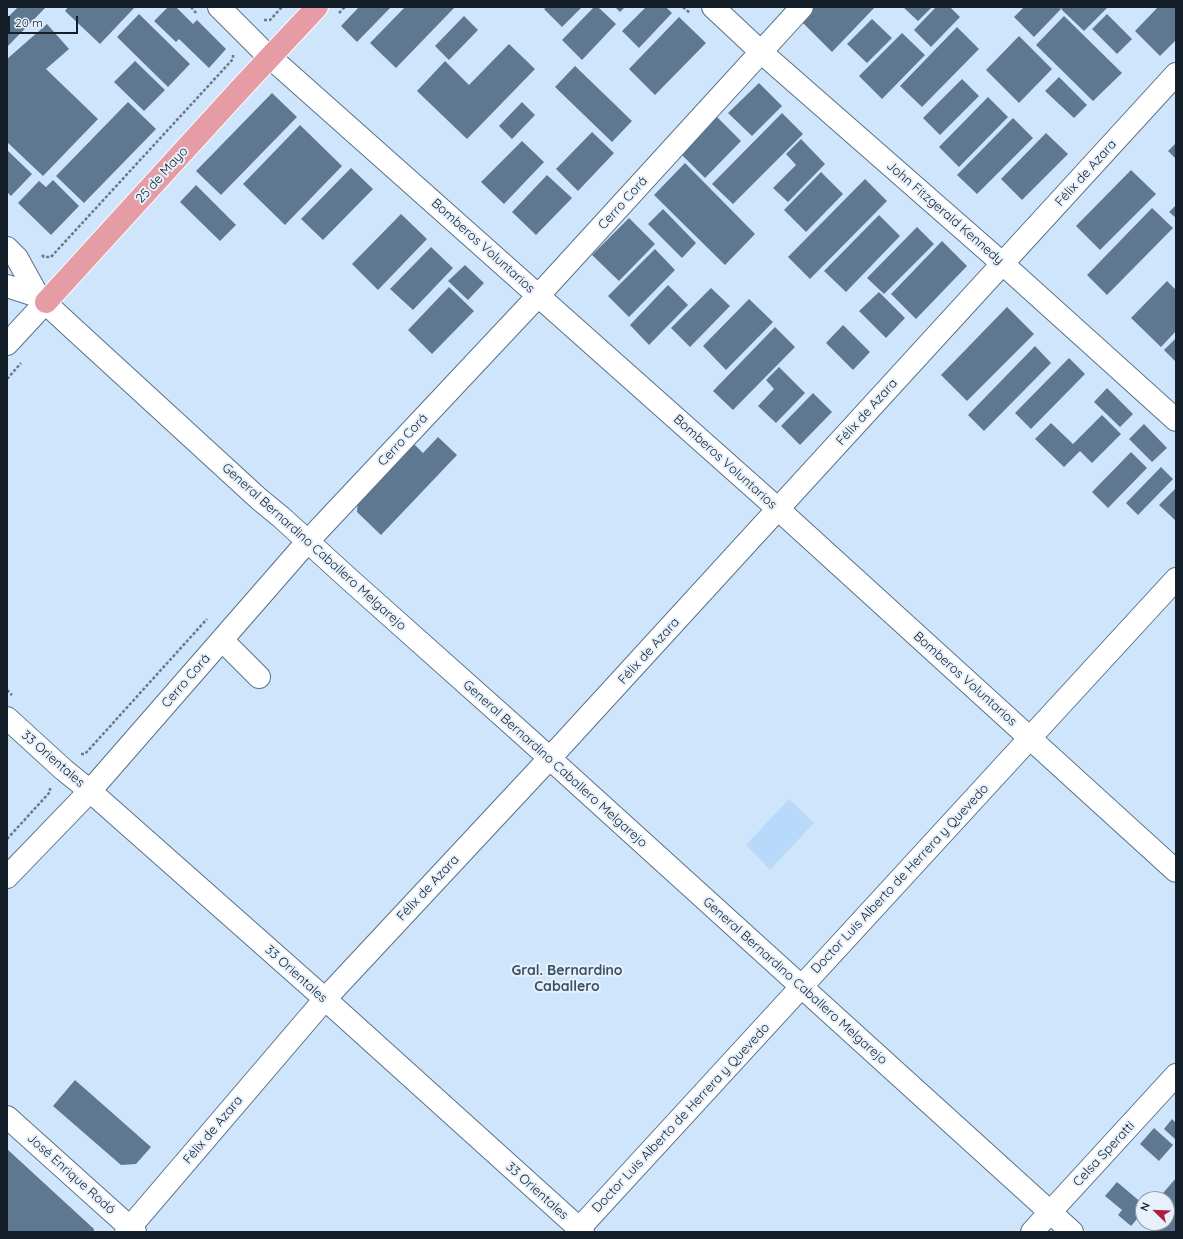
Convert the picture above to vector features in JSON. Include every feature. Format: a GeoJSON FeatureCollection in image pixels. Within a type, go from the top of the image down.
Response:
{"type":"FeatureCollection","features":[{"type":"Feature","properties":{"kind":"main road","name":"25 de Mayo"},"geometry":{"type":"LineString","coordinates":[[42,299],[317,7]]}},
{"type":"Feature","properties":{"kind":"street","name":"Bomberos Voluntarios"},"geometry":{"type":"LineString","coordinates":[[220,7],[247,36],[270,57],[778,509],[1176,871]]}},
{"type":"Feature","properties":{"kind":"street","name":"John Fitzgerald Kennedy"},"geometry":{"type":"LineString","coordinates":[[713,7],[761,52],[1003,264],[1176,420]]}},
{"type":"Feature","properties":{"kind":"street","name":"Cerro Corá"},"geometry":{"type":"LineString","coordinates":[[7,877],[90,791],[308,541],[538,296],[802,7]]}},
{"type":"Feature","properties":{"kind":"street","name":"Félix de Azara"},"geometry":{"type":"LineString","coordinates":[[130,1231],[325,998],[550,759],[1176,74]]}},
{"type":"Feature","properties":{"kind":"street","name":"General Bernardino Caballero Melgarejo"},"geometry":{"type":"LineString","coordinates":[[7,248],[17,258],[42,299],[254,494],[550,759],[1072,1232]]}},
{"type":"Feature","properties":{"kind":"street","name":"General Bernardino Caballero Melgarejo"},"geometry":{"type":"LineString","coordinates":[[7,286],[42,299]]}},
{"type":"Feature","properties":{"kind":"street","name":"25 de Mayo"},"geometry":{"type":"LineString","coordinates":[[7,344],[42,299]]}},
{"type":"Feature","properties":{"kind":"street","name":"Doctor Luis Alberto de Herrera y Quevedo"},"geometry":{"type":"LineString","coordinates":[[579,1231],[1176,579]]}},
{"type":"Feature","properties":{"kind":"street"},"geometry":{"type":"LineString","coordinates":[[222,640],[260,677]]}},
{"type":"Feature","properties":{"kind":"street","name":"33 Orientales"},"geometry":{"type":"LineString","coordinates":[[7,718],[64,770],[90,791],[325,998],[579,1231]]}},
{"type":"Feature","properties":{"kind":"street","name":"Celsa Speratti"},"geometry":{"type":"LineString","coordinates":[[1032,1232],[1176,1075]]}},
{"type":"Feature","properties":{"kind":"street","name":"José Enrique Rodó"},"geometry":{"type":"LineString","coordinates":[[7,1117],[130,1231]]}},
{"type":"Feature","properties":{"kind":"path"},"geometry":{"type":"LineString","coordinates":[[263,20],[270,20],[282,7]]}},
{"type":"Feature","properties":{"kind":"path","name":"25 de Mayo"},"geometry":{"type":"LineString","coordinates":[[44,257],[51,257],[233,59],[234,52]]}},
{"type":"Feature","properties":{"kind":"path","name":"Cerro Corá"},"geometry":{"type":"LineString","coordinates":[[78,754],[85,754],[208,618]]}},
{"type":"Feature","properties":{"kind":"path"},"geometry":{"type":"LineString","coordinates":[[7,839],[50,792],[50,786]]}},
{"type":"Feature","properties":{"kind":"shaded area"},"geometry":{"type":"Polygon","coordinates":[[[789,799],[814,823],[770,870],[746,845],[789,799]]]}},
{"type":"Feature","properties":{"kind":"building"},"geometry":{"type":"Polygon","coordinates":[[[18,7],[46,7],[7,47],[7,18],[18,7]]]}},
{"type":"Feature","properties":{"kind":"building"},"geometry":{"type":"Polygon","coordinates":[[[68,7],[135,7],[100,44],[65,11],[68,7]]]}},
{"type":"Feature","properties":{"kind":"building"},"geometry":{"type":"Polygon","coordinates":[[[168,7],[176,7],[193,24],[197,20],[226,49],[209,68],[179,39],[176,42],[154,21],[168,7]]]}},
{"type":"Feature","properties":{"kind":"building"},"geometry":{"type":"Polygon","coordinates":[[[359,7],[391,7],[357,42],[341,26],[359,7]]]}},
{"type":"Feature","properties":{"kind":"building"},"geometry":{"type":"Polygon","coordinates":[[[405,7],[455,7],[396,68],[370,43],[405,7]]]}},
{"type":"Feature","properties":{"kind":"building"},"geometry":{"type":"Polygon","coordinates":[[[547,7],[582,7],[562,27],[544,9],[547,7]]]}},
{"type":"Feature","properties":{"kind":"building"},"geometry":{"type":"Polygon","coordinates":[[[594,7],[598,7],[616,24],[582,60],[562,40],[594,7]]]}},
{"type":"Feature","properties":{"kind":"building"},"geometry":{"type":"Polygon","coordinates":[[[615,7],[625,7],[620,12],[615,7]]]}},
{"type":"Feature","properties":{"kind":"building"},"geometry":{"type":"Polygon","coordinates":[[[646,7],[666,7],[672,13],[639,48],[622,31],[646,7]]]}},
{"type":"Feature","properties":{"kind":"building"},"geometry":{"type":"Polygon","coordinates":[[[814,7],[875,7],[832,52],[801,21],[814,7]]]}},
{"type":"Feature","properties":{"kind":"building"},"geometry":{"type":"Polygon","coordinates":[[[903,7],[932,7],[918,21],[903,7]]]}},
{"type":"Feature","properties":{"kind":"building"},"geometry":{"type":"Polygon","coordinates":[[[936,7],[950,7],[960,17],[931,47],[914,30],[936,7]]]}},
{"type":"Feature","properties":{"kind":"building"},"geometry":{"type":"Polygon","coordinates":[[[1024,7],[1059,7],[1061,9],[1034,37],[1014,17],[1024,7]]]}},
{"type":"Feature","properties":{"kind":"building"},"geometry":{"type":"Polygon","coordinates":[[[1063,7],[1108,7],[1084,31],[1061,9],[1063,7]]]}},
{"type":"Feature","properties":{"kind":"building"},"geometry":{"type":"Polygon","coordinates":[[[1158,7],[1176,7],[1176,40],[1160,56],[1135,31],[1158,7]]]}},
{"type":"Feature","properties":{"kind":"building"},"geometry":{"type":"Polygon","coordinates":[[[139,14],[190,64],[168,87],[117,37],[139,14]]]}},
{"type":"Feature","properties":{"kind":"building"},"geometry":{"type":"Polygon","coordinates":[[[1107,14],[1132,39],[1117,54],[1092,29],[1107,14]]]}},
{"type":"Feature","properties":{"kind":"building"},"geometry":{"type":"Polygon","coordinates":[[[464,16],[478,30],[449,60],[435,46],[464,16]]]}},
{"type":"Feature","properties":{"kind":"building"},"geometry":{"type":"Polygon","coordinates":[[[1064,16],[1122,73],[1093,101],[1036,45],[1064,16]]]}},
{"type":"Feature","properties":{"kind":"building"},"geometry":{"type":"Polygon","coordinates":[[[679,17],[706,43],[655,95],[629,69],[679,17]]]}},
{"type":"Feature","properties":{"kind":"building"},"geometry":{"type":"Polygon","coordinates":[[[872,19],[892,38],[867,63],[847,44],[872,19]]]}},
{"type":"Feature","properties":{"kind":"building"},"geometry":{"type":"Polygon","coordinates":[[[47,24],[69,49],[46,69],[98,119],[43,176],[7,142],[7,59],[47,24]]]}},
{"type":"Feature","properties":{"kind":"building"},"geometry":{"type":"Polygon","coordinates":[[[957,27],[979,49],[922,107],[900,86],[957,27]]]}},
{"type":"Feature","properties":{"kind":"building"},"geometry":{"type":"Polygon","coordinates":[[[902,33],[925,55],[882,99],[859,76],[902,33]]]}},
{"type":"Feature","properties":{"kind":"building"},"geometry":{"type":"Polygon","coordinates":[[[1019,36],[1052,69],[1019,103],[986,70],[1019,36]]]}},
{"type":"Feature","properties":{"kind":"building"},"geometry":{"type":"Polygon","coordinates":[[[509,44],[535,69],[467,139],[417,91],[445,61],[469,85],[509,44]]]}},
{"type":"Feature","properties":{"kind":"building"},"geometry":{"type":"Polygon","coordinates":[[[135,61],[165,90],[144,111],[114,82],[135,61]]]}},
{"type":"Feature","properties":{"kind":"building"},"geometry":{"type":"Polygon","coordinates":[[[575,66],[632,121],[612,142],[555,87],[575,66]]]}},
{"type":"Feature","properties":{"kind":"building"},"geometry":{"type":"Polygon","coordinates":[[[1059,77],[1087,105],[1074,118],[1045,91],[1059,77]]]}},
{"type":"Feature","properties":{"kind":"building"},"geometry":{"type":"Polygon","coordinates":[[[962,79],[979,96],[940,135],[923,118],[962,79]]]}},
{"type":"Feature","properties":{"kind":"building"},"geometry":{"type":"Polygon","coordinates":[[[759,83],[782,106],[752,136],[728,113],[759,83]]]}},
{"type":"Feature","properties":{"kind":"building"},"geometry":{"type":"Polygon","coordinates":[[[272,93],[297,117],[221,195],[196,171],[272,93]]]}},
{"type":"Feature","properties":{"kind":"building"},"geometry":{"type":"Polygon","coordinates":[[[988,97],[1008,117],[959,167],[939,147],[988,97]]]}},
{"type":"Feature","properties":{"kind":"building"},"geometry":{"type":"Polygon","coordinates":[[[128,102],[156,129],[84,203],[56,176],[128,102]]]}},
{"type":"Feature","properties":{"kind":"building"},"geometry":{"type":"Polygon","coordinates":[[[522,102],[535,115],[512,139],[499,126],[522,102]]]}},
{"type":"Feature","properties":{"kind":"building"},"geometry":{"type":"Polygon","coordinates":[[[782,113],[803,134],[733,204],[712,184],[782,113]]]}},
{"type":"Feature","properties":{"kind":"building"},"geometry":{"type":"Polygon","coordinates":[[[717,117],[741,141],[705,178],[681,154],[717,117]]]}},
{"type":"Feature","properties":{"kind":"building"},"geometry":{"type":"Polygon","coordinates":[[[1013,118],[1033,138],[977,194],[957,175],[1013,118]]]}},
{"type":"Feature","properties":{"kind":"building"},"geometry":{"type":"Polygon","coordinates":[[[300,125],[342,166],[285,225],[243,184],[300,125]]]}},
{"type":"Feature","properties":{"kind":"building"},"geometry":{"type":"Polygon","coordinates":[[[592,132],[614,153],[578,191],[556,169],[592,132]]]}},
{"type":"Feature","properties":{"kind":"building"},"geometry":{"type":"Polygon","coordinates":[[[1046,133],[1068,154],[1022,200],[1001,179],[1046,133]]]}},
{"type":"Feature","properties":{"kind":"building"},"geometry":{"type":"Polygon","coordinates":[[[801,139],[825,164],[788,202],[773,188],[796,165],[786,154],[801,139]]]}},
{"type":"Feature","properties":{"kind":"building"},"geometry":{"type":"Polygon","coordinates":[[[522,141],[544,162],[504,204],[481,182],[522,141]]]}},
{"type":"Feature","properties":{"kind":"building"},"geometry":{"type":"Polygon","coordinates":[[[1176,143],[1176,159],[1168,151],[1176,143]]]}},
{"type":"Feature","properties":{"kind":"building"},"geometry":{"type":"Polygon","coordinates":[[[7,150],[32,174],[11,196],[7,192],[7,150]]]}},
{"type":"Feature","properties":{"kind":"building"},"geometry":{"type":"Polygon","coordinates":[[[685,163],[755,234],[725,265],[654,195],[685,163]]]}},
{"type":"Feature","properties":{"kind":"building"},"geometry":{"type":"Polygon","coordinates":[[[351,168],[373,189],[323,240],[301,219],[351,168]]]}},
{"type":"Feature","properties":{"kind":"building"},"geometry":{"type":"Polygon","coordinates":[[[1131,170],[1156,194],[1100,250],[1076,226],[1131,170]]]}},
{"type":"Feature","properties":{"kind":"building"},"geometry":{"type":"Polygon","coordinates":[[[821,172],[843,194],[806,232],[784,210],[821,172]]]}},
{"type":"Feature","properties":{"kind":"building"},"geometry":{"type":"Polygon","coordinates":[[[547,175],[572,198],[536,235],[512,212],[547,175]]]}},
{"type":"Feature","properties":{"kind":"building"},"geometry":{"type":"Polygon","coordinates":[[[865,179],[887,201],[810,279],[788,257],[865,179]]]}},
{"type":"Feature","properties":{"kind":"building"},"geometry":{"type":"Polygon","coordinates":[[[53,180],[79,206],[51,235],[18,203],[39,181],[46,187],[53,180]]]}},
{"type":"Feature","properties":{"kind":"building"},"geometry":{"type":"Polygon","coordinates":[[[196,185],[236,225],[220,241],[180,202],[196,185]]]}},
{"type":"Feature","properties":{"kind":"building"},"geometry":{"type":"Polygon","coordinates":[[[1176,205],[1176,218],[1169,212],[1176,205]]]}},
{"type":"Feature","properties":{"kind":"building"},"geometry":{"type":"Polygon","coordinates":[[[1152,208],[1173,228],[1107,295],[1087,275],[1152,208]]]}},
{"type":"Feature","properties":{"kind":"building"},"geometry":{"type":"Polygon","coordinates":[[[663,209],[696,243],[682,258],[648,224],[663,209]]]}},
{"type":"Feature","properties":{"kind":"building"},"geometry":{"type":"Polygon","coordinates":[[[401,214],[427,239],[378,290],[352,264],[401,214]]]}},
{"type":"Feature","properties":{"kind":"building"},"geometry":{"type":"Polygon","coordinates":[[[879,215],[900,236],[846,292],[824,271],[879,215]]]}},
{"type":"Feature","properties":{"kind":"building"},"geometry":{"type":"Polygon","coordinates":[[[629,218],[655,244],[619,281],[592,255],[629,218]]]}},
{"type":"Feature","properties":{"kind":"building"},"geometry":{"type":"Polygon","coordinates":[[[917,227],[934,244],[884,294],[867,278],[917,227]]]}},
{"type":"Feature","properties":{"kind":"building"},"geometry":{"type":"Polygon","coordinates":[[[942,241],[967,266],[916,319],[891,294],[942,241]]]}},
{"type":"Feature","properties":{"kind":"building"},"geometry":{"type":"Polygon","coordinates":[[[431,247],[453,268],[413,310],[390,289],[431,247]]]}},
{"type":"Feature","properties":{"kind":"building"},"geometry":{"type":"Polygon","coordinates":[[[655,249],[675,270],[629,317],[608,296],[655,249]]]}},
{"type":"Feature","properties":{"kind":"building"},"geometry":{"type":"Polygon","coordinates":[[[465,265],[484,283],[468,300],[448,281],[465,265]]]}},
{"type":"Feature","properties":{"kind":"building"},"geometry":{"type":"Polygon","coordinates":[[[1167,281],[1176,290],[1176,331],[1161,347],[1131,318],[1167,281]]]}},
{"type":"Feature","properties":{"kind":"building"},"geometry":{"type":"Polygon","coordinates":[[[668,285],[688,305],[649,345],[630,325],[668,285]]]}},
{"type":"Feature","properties":{"kind":"building"},"geometry":{"type":"Polygon","coordinates":[[[449,287],[474,311],[432,354],[408,330],[449,287]]]}},
{"type":"Feature","properties":{"kind":"building"},"geometry":{"type":"Polygon","coordinates":[[[711,288],[730,306],[690,347],[671,328],[711,288]]]}},
{"type":"Feature","properties":{"kind":"building"},"geometry":{"type":"Polygon","coordinates":[[[879,292],[905,318],[886,338],[859,311],[879,292]]]}},
{"type":"Feature","properties":{"kind":"building"},"geometry":{"type":"Polygon","coordinates":[[[749,299],[773,322],[726,370],[703,346],[749,299]]]}},
{"type":"Feature","properties":{"kind":"building"},"geometry":{"type":"Polygon","coordinates":[[[1007,307],[1034,334],[967,401],[941,375],[1007,307]]]}},
{"type":"Feature","properties":{"kind":"building"},"geometry":{"type":"Polygon","coordinates":[[[843,325],[870,352],[853,370],[826,343],[843,325]]]}},
{"type":"Feature","properties":{"kind":"building"},"geometry":{"type":"Polygon","coordinates":[[[775,327],[795,347],[733,410],[713,391],[775,327]]]}},
{"type":"Feature","properties":{"kind":"building"},"geometry":{"type":"Polygon","coordinates":[[[1176,338],[1176,362],[1164,350],[1176,338]]]}},
{"type":"Feature","properties":{"kind":"building"},"geometry":{"type":"Polygon","coordinates":[[[1035,346],[1051,363],[984,431],[968,415],[1035,346]]]}},
{"type":"Feature","properties":{"kind":"building"},"geometry":{"type":"Polygon","coordinates":[[[1069,358],[1085,374],[1031,429],[1015,413],[1069,358]]]}},
{"type":"Feature","properties":{"kind":"building"},"geometry":{"type":"Polygon","coordinates":[[[779,367],[805,393],[776,423],[758,406],[774,389],[766,380],[779,367]]]}},
{"type":"Feature","properties":{"kind":"building"},"geometry":{"type":"Polygon","coordinates":[[[1107,388],[1133,414],[1120,427],[1094,402],[1107,388]]]}},
{"type":"Feature","properties":{"kind":"building"},"geometry":{"type":"Polygon","coordinates":[[[813,393],[832,412],[800,445],[781,426],[813,393]]]}},
{"type":"Feature","properties":{"kind":"building"},"geometry":{"type":"Polygon","coordinates":[[[1102,415],[1121,434],[1092,463],[1080,451],[1064,467],[1035,439],[1051,423],[1073,444],[1102,415]]]}},
{"type":"Feature","properties":{"kind":"building"},"geometry":{"type":"Polygon","coordinates":[[[1144,424],[1167,448],[1152,462],[1129,439],[1144,424]]]}},
{"type":"Feature","properties":{"kind":"building"},"geometry":{"type":"Polygon","coordinates":[[[438,437],[457,455],[381,535],[357,512],[358,500],[413,443],[423,453],[438,437]]]}},
{"type":"Feature","properties":{"kind":"building"},"geometry":{"type":"Polygon","coordinates":[[[1131,452],[1147,468],[1108,508],[1092,492],[1131,452]]]}},
{"type":"Feature","properties":{"kind":"building"},"geometry":{"type":"Polygon","coordinates":[[[1161,467],[1173,479],[1138,515],[1126,503],[1161,467]]]}},
{"type":"Feature","properties":{"kind":"building"},"geometry":{"type":"Polygon","coordinates":[[[1176,488],[1176,521],[1159,505],[1176,488]]]}},
{"type":"Feature","properties":{"kind":"building"},"geometry":{"type":"Polygon","coordinates":[[[75,1080],[151,1147],[136,1164],[121,1165],[53,1106],[75,1080]]]}},
{"type":"Feature","properties":{"kind":"building"},"geometry":{"type":"Polygon","coordinates":[[[1172,1119],[1176,1123],[1176,1140],[1164,1129],[1172,1119]]]}},
{"type":"Feature","properties":{"kind":"building"},"geometry":{"type":"Polygon","coordinates":[[[1154,1128],[1173,1145],[1159,1161],[1140,1144],[1154,1128]]]}},
{"type":"Feature","properties":{"kind":"building"},"geometry":{"type":"Polygon","coordinates":[[[7,1149],[94,1229],[94,1232],[7,1232],[7,1149]]]}},
{"type":"Feature","properties":{"kind":"building"},"geometry":{"type":"Polygon","coordinates":[[[1176,1178],[1176,1232],[1155,1231],[1175,1231],[1175,1191],[1165,1191],[1176,1178]]]}},
{"type":"Feature","properties":{"kind":"building"},"geometry":{"type":"Polygon","coordinates":[[[1117,1182],[1135,1197],[1135,1221],[1131,1226],[1118,1215],[1122,1210],[1105,1196],[1117,1182]]]}},
{"type":"Feature","properties":{"kind":"district","name":"Gral. Bernardino Caballero"},"geometry":{"type":"Point","coordinates":[567,980]}}]}
